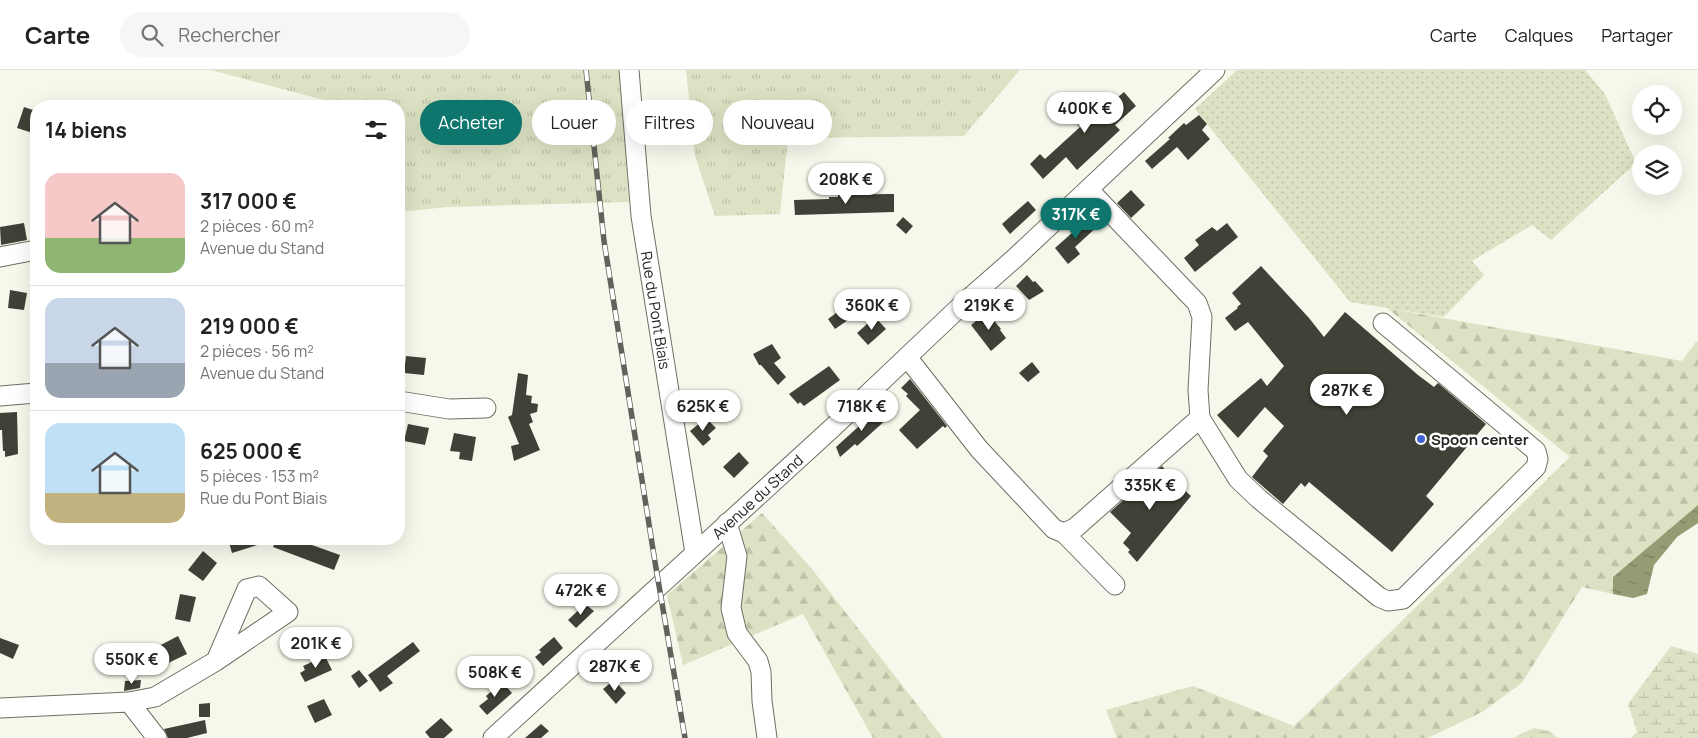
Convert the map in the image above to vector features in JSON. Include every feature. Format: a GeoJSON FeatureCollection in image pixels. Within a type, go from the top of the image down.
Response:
{"type":"FeatureCollection","features":[{"type":"Feature","properties":{"kind":"street","name":"Rue du Pont Biais"},"geometry":{"type":"LineString","coordinates":[[629,70],[641,216],[695,553]]}},
{"type":"Feature","properties":{"kind":"street","name":"Avenue du Stand"},"geometry":{"type":"LineString","coordinates":[[493,738],[1089,190],[1216,70]]}},
{"type":"Feature","properties":{"kind":"street"},"geometry":{"type":"LineString","coordinates":[[1089,190],[1197,303],[1202,318],[1198,390],[1200,418],[1238,479],[1260,500],[1379,597],[1388,601],[1403,599],[1536,467],[1538,459],[1536,451],[1383,323]]}},
{"type":"Feature","properties":{"kind":"street"},"geometry":{"type":"LineString","coordinates":[[0,257],[30,251]]}},
{"type":"Feature","properties":{"kind":"street"},"geometry":{"type":"LineString","coordinates":[[907,357],[979,449],[1054,529],[1064,533],[1115,585]]}},
{"type":"Feature","properties":{"kind":"street"},"geometry":{"type":"LineString","coordinates":[[0,396],[30,394]]}},
{"type":"Feature","properties":{"kind":"street"},"geometry":{"type":"LineString","coordinates":[[405,402],[449,409],[486,408]]}},
{"type":"Feature","properties":{"kind":"street"},"geometry":{"type":"LineString","coordinates":[[1064,533],[1075,528],[1200,418]]}},
{"type":"Feature","properties":{"kind":"street"},"geometry":{"type":"LineString","coordinates":[[727,523],[737,556],[731,608],[737,633],[758,661],[762,672],[762,701],[767,738]]}},
{"type":"Feature","properties":{"kind":"street"},"geometry":{"type":"LineString","coordinates":[[0,708],[129,702],[155,697],[216,661]]}},
{"type":"Feature","properties":{"kind":"street"},"geometry":{"type":"LineString","coordinates":[[129,702],[157,738]]}},
{"type":"Feature","properties":{"kind":"green space"},"geometry":{"type":"Polygon","coordinates":[[[211,70],[621,70],[629,202],[447,207],[405,211],[405,100],[324,100],[211,70]]]}},
{"type":"Feature","properties":{"kind":"green space"},"geometry":{"type":"Polygon","coordinates":[[[686,70],[1020,70],[964,136],[832,138],[832,100],[723,100],[723,145],[787,145],[780,214],[715,216],[695,156],[694,145],[713,145],[713,100],[689,100],[686,70]]]}},
{"type":"Feature","properties":{"kind":"green space"},"geometry":{"type":"Polygon","coordinates":[[[1237,70],[1585,70],[1605,94],[1632,154],[1632,167],[1551,240],[1532,225],[1472,261],[1484,275],[1444,317],[1350,302],[1195,109],[1237,70]]]}},
{"type":"Feature","properties":{"kind":"green space"},"geometry":{"type":"Polygon","coordinates":[[[1387,308],[1682,361],[1696,342],[1698,342],[1698,505],[1613,577],[1613,594],[1582,587],[1522,683],[1482,712],[1428,738],[1117,738],[1106,710],[1193,686],[1294,726],[1570,457],[1387,308]]]}},
{"type":"Feature","properties":{"kind":"green space"},"geometry":{"type":"Polygon","coordinates":[[[762,513],[812,569],[943,738],[873,738],[803,614],[683,665],[667,595],[762,513]]]}},
{"type":"Feature","properties":{"kind":"green space"},"geometry":{"type":"Polygon","coordinates":[[[1671,646],[1698,654],[1698,738],[1631,738],[1637,732],[1628,704],[1671,646]]]}},
{"type":"Feature","properties":{"kind":"green space"},"geometry":{"type":"Polygon","coordinates":[[[1534,728],[1550,731],[1557,738],[1515,738],[1534,728]]]}},
{"type":"Feature","properties":{"kind":"water"},"geometry":{"type":"Polygon","coordinates":[[[1698,505],[1698,523],[1677,537],[1654,565],[1647,594],[1633,598],[1613,594],[1613,577],[1698,505]]]}},
{"type":"Feature","properties":{"kind":"building"},"geometry":{"type":"Polygon","coordinates":[[[1124,92],[1136,106],[1115,125],[1120,130],[1077,170],[1066,157],[1043,179],[1030,164],[1040,154],[1045,159],[1080,127],[1055,100],[1064,93],[1090,121],[1124,92]]]}},
{"type":"Feature","properties":{"kind":"building"},"geometry":{"type":"Polygon","coordinates":[[[24,107],[30,109],[30,132],[17,128],[24,107]]]}},
{"type":"Feature","properties":{"kind":"building"},"geometry":{"type":"Polygon","coordinates":[[[1199,115],[1207,124],[1202,130],[1210,139],[1188,160],[1177,147],[1152,169],[1145,161],[1170,139],[1168,138],[1184,123],[1186,125],[1199,115]]]}},
{"type":"Feature","properties":{"kind":"building"},"geometry":{"type":"Polygon","coordinates":[[[1131,190],[1145,205],[1131,218],[1117,203],[1131,190]]]}},
{"type":"Feature","properties":{"kind":"building"},"geometry":{"type":"Polygon","coordinates":[[[894,194],[894,212],[795,215],[794,200],[829,199],[829,197],[838,197],[838,195],[894,194]]]}},
{"type":"Feature","properties":{"kind":"building"},"geometry":{"type":"Polygon","coordinates":[[[1028,201],[1036,210],[1010,234],[1002,224],[1028,201]]]}},
{"type":"Feature","properties":{"kind":"building"},"geometry":{"type":"Polygon","coordinates":[[[1091,216],[1099,225],[1075,247],[1080,254],[1068,264],[1055,248],[1091,216]]]}},
{"type":"Feature","properties":{"kind":"building"},"geometry":{"type":"Polygon","coordinates":[[[903,217],[913,226],[906,234],[896,225],[903,217]]]}},
{"type":"Feature","properties":{"kind":"building"},"geometry":{"type":"Polygon","coordinates":[[[24,223],[27,240],[1,245],[0,227],[24,223]]]}},
{"type":"Feature","properties":{"kind":"building"},"geometry":{"type":"Polygon","coordinates":[[[1227,223],[1238,237],[1195,272],[1184,258],[1199,245],[1195,240],[1212,227],[1217,231],[1227,223]]]}},
{"type":"Feature","properties":{"kind":"building"},"geometry":{"type":"Polygon","coordinates":[[[1261,266],[1324,337],[1345,312],[1418,375],[1434,387],[1438,383],[1486,424],[1426,496],[1434,504],[1392,552],[1309,482],[1305,487],[1301,483],[1283,504],[1252,477],[1268,456],[1263,451],[1284,426],[1265,407],[1238,438],[1217,415],[1261,378],[1267,386],[1284,366],[1248,322],[1235,331],[1225,318],[1241,304],[1232,293],[1261,266]]]}},
{"type":"Feature","properties":{"kind":"building"},"geometry":{"type":"Polygon","coordinates":[[[1027,275],[1044,291],[1029,300],[1016,286],[1027,275]]]}},
{"type":"Feature","properties":{"kind":"building"},"geometry":{"type":"Polygon","coordinates":[[[10,290],[27,293],[24,310],[8,308],[10,290]]]}},
{"type":"Feature","properties":{"kind":"building"},"geometry":{"type":"Polygon","coordinates":[[[843,308],[851,318],[835,329],[828,319],[843,308]]]}},
{"type":"Feature","properties":{"kind":"building"},"geometry":{"type":"Polygon","coordinates":[[[987,312],[1006,338],[991,351],[971,325],[987,312]]]}},
{"type":"Feature","properties":{"kind":"building"},"geometry":{"type":"Polygon","coordinates":[[[875,317],[886,329],[868,345],[857,333],[875,317]]]}},
{"type":"Feature","properties":{"kind":"building"},"geometry":{"type":"Polygon","coordinates":[[[772,344],[781,358],[774,363],[786,377],[778,385],[759,365],[753,354],[772,344]]]}},
{"type":"Feature","properties":{"kind":"building"},"geometry":{"type":"Polygon","coordinates":[[[406,356],[426,358],[424,375],[405,373],[406,356]]]}},
{"type":"Feature","properties":{"kind":"building"},"geometry":{"type":"Polygon","coordinates":[[[1032,362],[1040,372],[1028,382],[1019,373],[1032,362]]]}},
{"type":"Feature","properties":{"kind":"building"},"geometry":{"type":"Polygon","coordinates":[[[829,366],[840,380],[804,406],[800,402],[798,404],[789,394],[829,366]]]}},
{"type":"Feature","properties":{"kind":"building"},"geometry":{"type":"Polygon","coordinates":[[[518,373],[528,375],[526,395],[532,396],[531,403],[538,404],[537,412],[530,414],[533,422],[529,424],[540,450],[514,461],[511,446],[519,444],[508,417],[512,415],[518,373]]]}},
{"type":"Feature","properties":{"kind":"building"},"geometry":{"type":"Polygon","coordinates":[[[910,379],[947,426],[945,428],[943,426],[917,449],[899,430],[920,410],[901,388],[910,379]]]}},
{"type":"Feature","properties":{"kind":"building"},"geometry":{"type":"Polygon","coordinates":[[[879,408],[888,418],[857,446],[855,444],[840,457],[836,447],[879,408]]]}},
{"type":"Feature","properties":{"kind":"building"},"geometry":{"type":"Polygon","coordinates":[[[17,412],[18,454],[5,457],[2,430],[0,430],[0,413],[17,412]]]}},
{"type":"Feature","properties":{"kind":"building"},"geometry":{"type":"Polygon","coordinates":[[[706,418],[716,428],[708,435],[711,439],[703,446],[690,431],[706,418]]]}},
{"type":"Feature","properties":{"kind":"building"},"geometry":{"type":"Polygon","coordinates":[[[408,424],[429,428],[425,445],[405,441],[408,424]]]}},
{"type":"Feature","properties":{"kind":"building"},"geometry":{"type":"Polygon","coordinates":[[[454,433],[476,437],[472,461],[459,459],[460,452],[450,451],[454,433]]]}},
{"type":"Feature","properties":{"kind":"building"},"geometry":{"type":"Polygon","coordinates":[[[739,452],[749,463],[734,478],[723,467],[739,452]]]}},
{"type":"Feature","properties":{"kind":"building"},"geometry":{"type":"Polygon","coordinates":[[[1162,466],[1173,480],[1191,496],[1137,562],[1123,543],[1131,533],[1110,512],[1162,466]]]}},
{"type":"Feature","properties":{"kind":"building"},"geometry":{"type":"Polygon","coordinates":[[[230,545],[257,545],[232,553],[230,545]]]}},
{"type":"Feature","properties":{"kind":"building"},"geometry":{"type":"Polygon","coordinates":[[[274,545],[312,545],[340,555],[334,570],[273,547],[274,545]]]}},
{"type":"Feature","properties":{"kind":"building"},"geometry":{"type":"Polygon","coordinates":[[[203,551],[217,563],[203,581],[188,570],[203,551]]]}},
{"type":"Feature","properties":{"kind":"building"},"geometry":{"type":"Polygon","coordinates":[[[180,594],[196,597],[190,622],[175,619],[180,594]]]}},
{"type":"Feature","properties":{"kind":"building"},"geometry":{"type":"Polygon","coordinates":[[[585,604],[594,611],[576,628],[568,620],[585,604]]]}},
{"type":"Feature","properties":{"kind":"building"},"geometry":{"type":"Polygon","coordinates":[[[178,636],[187,654],[162,666],[153,649],[178,636]]]}},
{"type":"Feature","properties":{"kind":"building"},"geometry":{"type":"Polygon","coordinates":[[[554,637],[563,648],[543,666],[535,657],[541,652],[539,650],[554,637]]]}},
{"type":"Feature","properties":{"kind":"building"},"geometry":{"type":"Polygon","coordinates":[[[0,638],[19,645],[13,659],[0,653],[0,638]]]}},
{"type":"Feature","properties":{"kind":"building"},"geometry":{"type":"Polygon","coordinates":[[[413,642],[420,651],[387,676],[393,683],[380,692],[368,675],[413,642]]]}},
{"type":"Feature","properties":{"kind":"building"},"geometry":{"type":"Polygon","coordinates":[[[325,656],[332,670],[305,682],[300,673],[305,670],[303,666],[325,656]]]}},
{"type":"Feature","properties":{"kind":"building"},"geometry":{"type":"Polygon","coordinates":[[[359,670],[368,681],[359,688],[351,676],[359,670]]]}},
{"type":"Feature","properties":{"kind":"building"},"geometry":{"type":"Polygon","coordinates":[[[141,680],[140,688],[124,691],[125,681],[141,680]]]}},
{"type":"Feature","properties":{"kind":"building"},"geometry":{"type":"Polygon","coordinates":[[[614,680],[626,693],[616,704],[603,689],[614,680]]]}},
{"type":"Feature","properties":{"kind":"building"},"geometry":{"type":"Polygon","coordinates":[[[502,682],[512,693],[487,715],[479,706],[488,699],[486,696],[502,682]]]}},
{"type":"Feature","properties":{"kind":"building"},"geometry":{"type":"Polygon","coordinates":[[[324,699],[332,715],[315,723],[307,706],[324,699]]]}},
{"type":"Feature","properties":{"kind":"building"},"geometry":{"type":"Polygon","coordinates":[[[210,703],[210,717],[199,717],[199,704],[210,703]]]}},
{"type":"Feature","properties":{"kind":"building"},"geometry":{"type":"Polygon","coordinates":[[[441,718],[453,730],[444,738],[430,738],[425,732],[441,718]]]}},
{"type":"Feature","properties":{"kind":"building"},"geometry":{"type":"Polygon","coordinates":[[[205,720],[207,733],[187,738],[168,738],[164,729],[205,720]]]}},
{"type":"Feature","properties":{"kind":"building"},"geometry":{"type":"Polygon","coordinates":[[[541,724],[549,731],[541,738],[525,738],[541,724]]]}},
{"type":"Feature","properties":{"kind":"railway"},"geometry":{"type":"LineString","coordinates":[[586,70],[604,241],[685,738]]}},
{"type":"Feature","properties":{"kind":"place","name":"Spoon center"},"geometry":{"type":"Point","coordinates":[1421,439]}}]}
